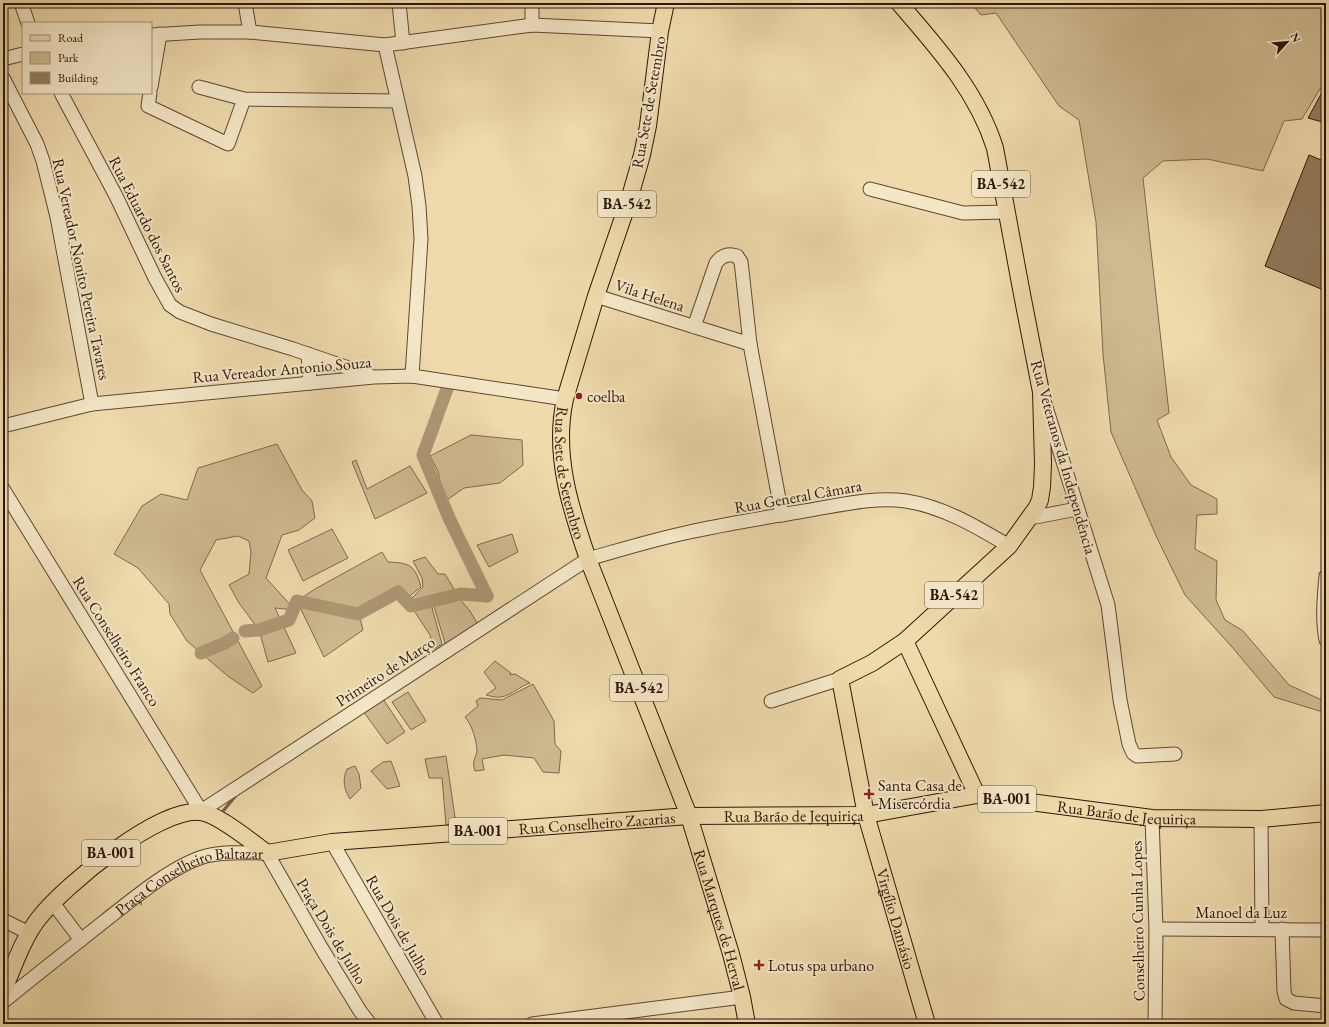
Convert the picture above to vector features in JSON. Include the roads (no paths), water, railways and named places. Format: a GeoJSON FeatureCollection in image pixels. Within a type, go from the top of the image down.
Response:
{"type":"FeatureCollection","features":[{"type":"Feature","properties":{"kind":"main road","name":"Rua Sete de Setembro"},"geometry":{"type":"LineString","coordinates":[[666,3],[660,31],[648,126],[642,155],[629,200],[596,296],[565,399],[561,427],[562,460],[571,504],[588,559],[689,816]]}},
{"type":"Feature","properties":{"kind":"main road","name":"Rua Veteranos da Independência"},"geometry":{"type":"LineString","coordinates":[[899,3],[943,54],[969,92],[986,124],[995,148],[1041,392]]}},
{"type":"Feature","properties":{"kind":"main road","name":"BA-542"},"geometry":{"type":"LineString","coordinates":[[905,642],[1009,546],[1030,518],[1040,500],[1043,464],[1041,392]]}},
{"type":"Feature","properties":{"kind":"main road"},"geometry":{"type":"LineString","coordinates":[[840,679],[872,663],[905,642],[977,795]]}},
{"type":"Feature","properties":{"kind":"main road","name":"Virgílio Damásio"},"geometry":{"type":"LineString","coordinates":[[840,679],[866,814],[927,1024]]}},
{"type":"Feature","properties":{"kind":"main road","name":"Rua Barão de Jequiriça"},"geometry":{"type":"LineString","coordinates":[[689,816],[866,814],[977,795],[1152,818],[1261,818],[1326,813]]}},
{"type":"Feature","properties":{"kind":"main road","name":"Praça Conselheiro Baltazar"},"geometry":{"type":"LineString","coordinates":[[201,811],[221,820],[267,853]]}},
{"type":"Feature","properties":{"kind":"main road","name":"BA-001"},"geometry":{"type":"LineString","coordinates":[[3,992],[29,933],[52,903],[104,858],[152,827],[179,814],[201,811]]}},
{"type":"Feature","properties":{"kind":"main road","name":"Rua Conselheiro Zacarias"},"geometry":{"type":"LineString","coordinates":[[267,853],[332,842],[689,816]]}},
{"type":"Feature","properties":{"kind":"main road","name":"Rua Marques de Herval"},"geometry":{"type":"LineString","coordinates":[[689,816],[742,997],[747,1024]]}},
{"type":"Feature","properties":{"kind":"street"},"geometry":{"type":"LineString","coordinates":[[21,3],[28,22]]}},
{"type":"Feature","properties":{"kind":"street"},"geometry":{"type":"LineString","coordinates":[[245,3],[250,32]]}},
{"type":"Feature","properties":{"kind":"street"},"geometry":{"type":"LineString","coordinates":[[399,3],[403,43]]}},
{"type":"Feature","properties":{"kind":"street"},"geometry":{"type":"LineString","coordinates":[[532,3],[532,25]]}},
{"type":"Feature","properties":{"kind":"street"},"geometry":{"type":"LineString","coordinates":[[152,74],[155,35],[200,32],[250,32],[385,45],[532,25],[660,31]]}},
{"type":"Feature","properties":{"kind":"street"},"geometry":{"type":"LineString","coordinates":[[385,45],[415,176],[419,206],[421,239],[412,376]]}},
{"type":"Feature","properties":{"kind":"street"},"geometry":{"type":"LineString","coordinates":[[3,59],[22,54]]}},
{"type":"Feature","properties":{"kind":"street","name":"Rua Vereador Nonito Pereira Tavares"},"geometry":{"type":"LineString","coordinates":[[3,78],[37,144],[43,161],[57,217],[92,404]]}},
{"type":"Feature","properties":{"kind":"street"},"geometry":{"type":"LineString","coordinates":[[199,87],[244,99],[397,101]]}},
{"type":"Feature","properties":{"kind":"street","name":"Rua Eduardo dos Santos"},"geometry":{"type":"LineString","coordinates":[[62,94],[116,196],[155,278],[170,305],[180,312],[211,324],[308,354],[374,377]]}},
{"type":"Feature","properties":{"kind":"street"},"geometry":{"type":"LineString","coordinates":[[150,94],[148,106],[228,144],[244,99]]}},
{"type":"Feature","properties":{"kind":"street"},"geometry":{"type":"LineString","coordinates":[[870,189],[963,213],[1006,212]]}},
{"type":"Feature","properties":{"kind":"street","name":"Vila Helena"},"geometry":{"type":"LineString","coordinates":[[596,296],[694,327],[750,344],[742,270],[739,258],[728,254],[716,263],[694,327]]}},
{"type":"Feature","properties":{"kind":"street"},"geometry":{"type":"LineString","coordinates":[[750,344],[782,515]]}},
{"type":"Feature","properties":{"kind":"street"},"geometry":{"type":"LineString","coordinates":[[308,354],[310,383]]}},
{"type":"Feature","properties":{"kind":"street","name":"Rua Vereador Antonio Souza"},"geometry":{"type":"LineString","coordinates":[[3,426],[92,404],[374,377],[412,376],[565,399]]}},
{"type":"Feature","properties":{"kind":"street","name":"Rua Veteranos da Independência"},"geometry":{"type":"LineString","coordinates":[[1041,392],[1108,605],[1120,700],[1131,750],[1137,756],[1175,754]]}},
{"type":"Feature","properties":{"kind":"street","name":"Rua Conselheiro Franco"},"geometry":{"type":"LineString","coordinates":[[3,489],[201,811]]}},
{"type":"Feature","properties":{"kind":"street","name":"Rua General Câmara"},"geometry":{"type":"LineString","coordinates":[[588,559],[643,543],[685,533],[872,500],[906,501],[921,504],[948,513],[1009,546]]}},
{"type":"Feature","properties":{"kind":"street"},"geometry":{"type":"LineString","coordinates":[[1030,518],[1077,508]]}},
{"type":"Feature","properties":{"kind":"street","name":"Primeiro de Março"},"geometry":{"type":"LineString","coordinates":[[201,811],[588,559]]}},
{"type":"Feature","properties":{"kind":"street"},"geometry":{"type":"LineString","coordinates":[[1326,576],[1323,614],[1326,640]]}},
{"type":"Feature","properties":{"kind":"street"},"geometry":{"type":"LineString","coordinates":[[771,701],[840,679]]}},
{"type":"Feature","properties":{"kind":"street","name":"Conselheiro Cunha Lopes"},"geometry":{"type":"LineString","coordinates":[[1152,818],[1156,929],[1155,1024]]}},
{"type":"Feature","properties":{"kind":"street"},"geometry":{"type":"LineString","coordinates":[[1261,818],[1262,929]]}},
{"type":"Feature","properties":{"kind":"street","name":"Rua Dois de Julho"},"geometry":{"type":"LineString","coordinates":[[332,842],[437,1024]]}},
{"type":"Feature","properties":{"kind":"street","name":"Praça Conselheiro Baltazar"},"geometry":{"type":"LineString","coordinates":[[3,1002],[132,900],[177,869],[193,861],[214,855],[233,853],[267,853]]}},
{"type":"Feature","properties":{"kind":"street","name":"Praça Dois de Julho"},"geometry":{"type":"LineString","coordinates":[[267,853],[342,982],[370,1024]]}},
{"type":"Feature","properties":{"kind":"street"},"geometry":{"type":"LineString","coordinates":[[52,903],[81,940]]}},
{"type":"Feature","properties":{"kind":"street"},"geometry":{"type":"LineString","coordinates":[[3,920],[29,933]]}},
{"type":"Feature","properties":{"kind":"street","name":"Manoel da Luz"},"geometry":{"type":"LineString","coordinates":[[1156,929],[1326,930]]}},
{"type":"Feature","properties":{"kind":"street"},"geometry":{"type":"LineString","coordinates":[[1282,929],[1284,991],[1286,998],[1291,1002],[1326,1006]]}},
{"type":"Feature","properties":{"kind":"street"},"geometry":{"type":"LineString","coordinates":[[532,1024],[742,997]]}},
{"type":"Feature","properties":{"kind":"waterway"},"geometry":{"type":"LineString","coordinates":[[448,386],[423,455],[449,518],[487,596]]}},
{"type":"Feature","properties":{"kind":"waterway"},"geometry":{"type":"LineString","coordinates":[[245,631],[259,630],[289,620],[297,601],[358,614],[398,592],[411,606],[461,594],[487,596]]}},
{"type":"Feature","properties":{"kind":"waterway"},"geometry":{"type":"LineString","coordinates":[[201,653],[233,638]]}},
{"type":"Feature","properties":{"kind":"waterway"},"geometry":{"type":"LineString","coordinates":[[224,810],[237,794]]}},
{"type":"Feature","properties":{"kind":"place","name":"coelba"},"geometry":{"type":"Point","coordinates":[579,396]}},
{"type":"Feature","properties":{"kind":"place","name":"Santa Casa de Misercórdia"},"geometry":{"type":"Point","coordinates":[869,794]}},
{"type":"Feature","properties":{"kind":"place","name":"Lotus spa urbano"},"geometry":{"type":"Point","coordinates":[759,965]}}]}
